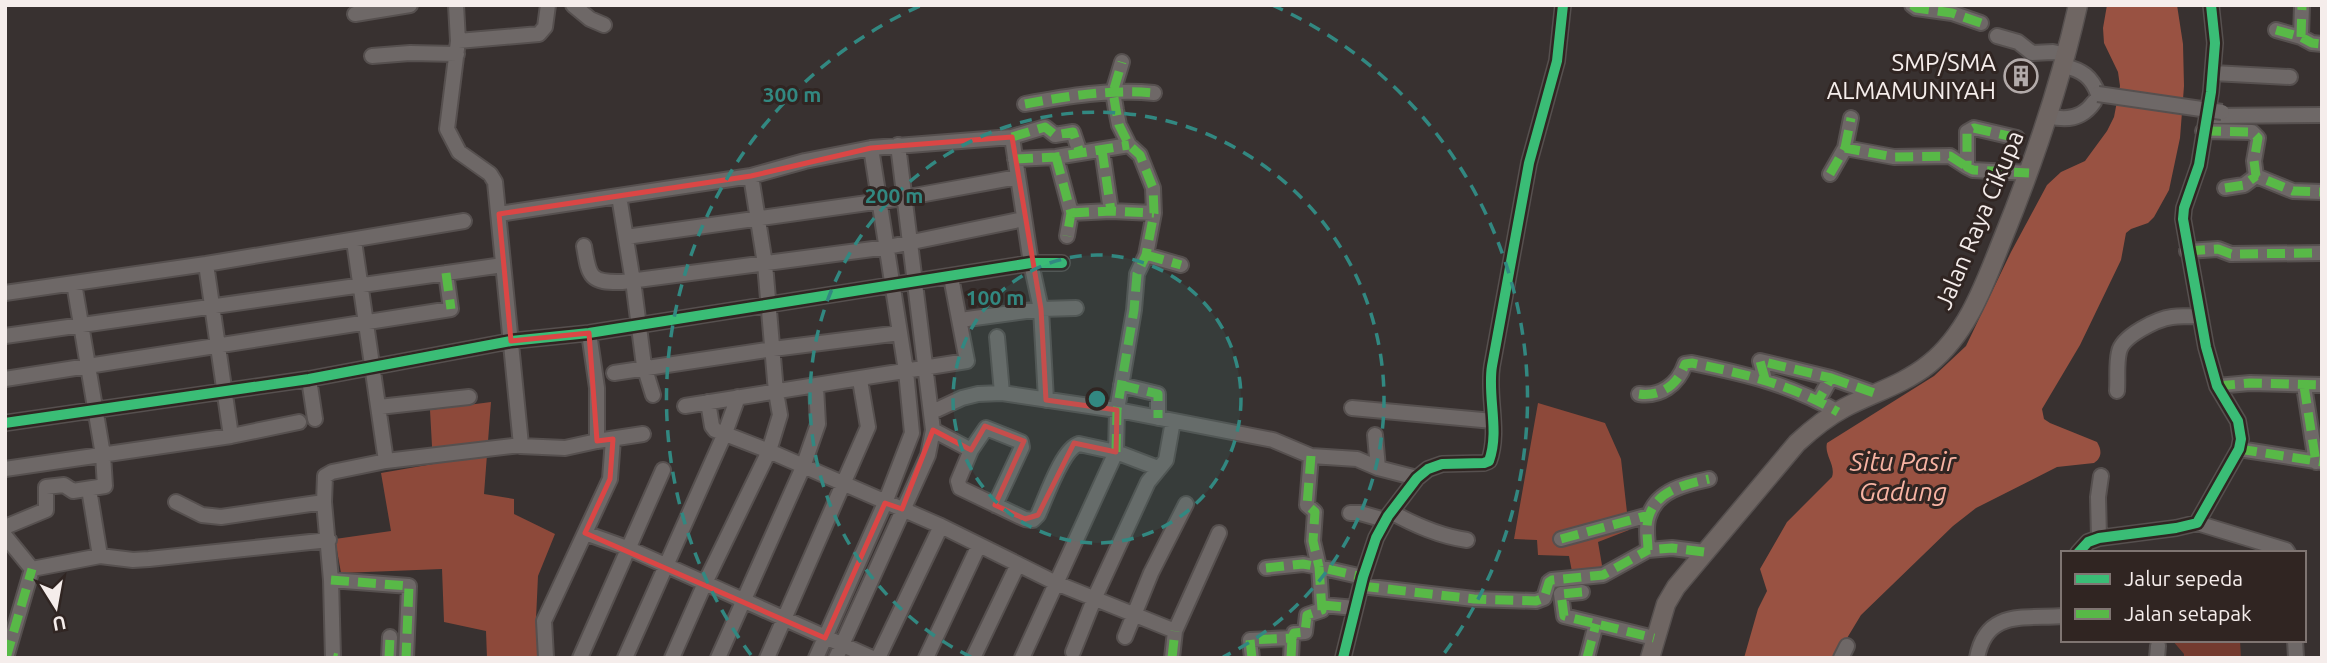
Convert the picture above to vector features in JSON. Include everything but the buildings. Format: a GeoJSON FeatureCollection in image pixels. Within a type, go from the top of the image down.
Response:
{"type":"FeatureCollection","features":[{"type":"Feature","properties":{"kind":"main road","name":"Jalan Raya Cikupa"},"geometry":{"type":"LineString","coordinates":[[1650,658],[1666,604],[1687,571],[1797,443],[1838,412],[1877,394],[1929,364],[1954,338],[1978,299],[2029,173],[2066,60],[2078,5]]}},
{"type":"Feature","properties":{"kind":"street"},"geometry":{"type":"LineString","coordinates":[[355,13],[410,5]]}},
{"type":"Feature","properties":{"kind":"street"},"geometry":{"type":"LineString","coordinates":[[456,5],[457,47],[447,130],[459,152],[493,179],[499,214],[520,446]]}},
{"type":"Feature","properties":{"kind":"street"},"geometry":{"type":"LineString","coordinates":[[372,56],[457,47],[540,34],[545,27],[548,5]]}},
{"type":"Feature","properties":{"kind":"street"},"geometry":{"type":"LineString","coordinates":[[573,5],[590,19],[604,25]]}},
{"type":"Feature","properties":{"kind":"street"},"geometry":{"type":"LineString","coordinates":[[1343,658],[1362,582],[1376,538],[1388,516],[1417,478],[1428,469],[1442,464],[1489,461],[1493,421],[1490,393],[1492,366],[1528,163],[1556,61],[1563,5]]}},
{"type":"Feature","properties":{"kind":"street"},"geometry":{"type":"LineString","coordinates":[[1912,5],[1916,8],[1952,13],[1981,23]]}},
{"type":"Feature","properties":{"kind":"street"},"geometry":{"type":"LineString","coordinates":[[2197,523],[2239,449],[2241,439],[2238,421],[2217,386],[2200,316],[2182,219],[2199,165],[2213,73],[2215,24],[2211,5]]}},
{"type":"Feature","properties":{"kind":"street"},"geometry":{"type":"LineString","coordinates":[[2301,37],[2302,5]]}},
{"type":"Feature","properties":{"kind":"street"},"geometry":{"type":"LineString","coordinates":[[2276,30],[2322,44]]}},
{"type":"Feature","properties":{"kind":"street"},"geometry":{"type":"LineString","coordinates":[[1997,36],[2020,43],[2032,52],[2053,52],[2094,83],[2096,98],[2081,115],[2069,119],[2049,116]]}},
{"type":"Feature","properties":{"kind":"street"},"geometry":{"type":"LineString","coordinates":[[1022,658],[1116,453],[1116,410],[1134,310],[1137,274],[1146,255],[1154,213],[1153,188],[1140,155],[1129,145],[1119,125],[1113,92],[1122,62]]}},
{"type":"Feature","properties":{"kind":"street"},"geometry":{"type":"LineString","coordinates":[[2213,73],[2290,77]]}},
{"type":"Feature","properties":{"kind":"street"},"geometry":{"type":"LineString","coordinates":[[1026,104],[1075,95],[1154,93]]}},
{"type":"Feature","properties":{"kind":"street"},"geometry":{"type":"LineString","coordinates":[[2096,98],[2216,114],[2322,116]]}},
{"type":"Feature","properties":{"kind":"street"},"geometry":{"type":"LineString","coordinates":[[2216,114],[2322,109]]}},
{"type":"Feature","properties":{"kind":"street"},"geometry":{"type":"LineString","coordinates":[[1830,174],[1845,148],[1851,118]]}},
{"type":"Feature","properties":{"kind":"street"},"geometry":{"type":"LineString","coordinates":[[499,214],[751,177],[805,161],[871,148],[1012,137],[1045,127],[1055,135],[1073,132],[1080,153]]}},
{"type":"Feature","properties":{"kind":"street"},"geometry":{"type":"LineString","coordinates":[[1967,167],[1967,132],[1970,129],[2017,138]]}},
{"type":"Feature","properties":{"kind":"street"},"geometry":{"type":"LineString","coordinates":[[2203,131],[2252,132],[2256,135],[2256,177]]}},
{"type":"Feature","properties":{"kind":"street"},"geometry":{"type":"LineString","coordinates":[[1012,137],[1031,263],[1041,309],[1046,400]]}},
{"type":"Feature","properties":{"kind":"street"},"geometry":{"type":"LineString","coordinates":[[839,652],[927,455],[933,430],[898,145]]}},
{"type":"Feature","properties":{"kind":"street"},"geometry":{"type":"LineString","coordinates":[[1015,159],[1056,157],[1129,145]]}},
{"type":"Feature","properties":{"kind":"street"},"geometry":{"type":"LineString","coordinates":[[816,658],[885,503],[907,447],[912,425],[888,247],[871,148]]}},
{"type":"Feature","properties":{"kind":"street"},"geometry":{"type":"LineString","coordinates":[[1845,148],[1894,157],[1950,156],[1973,170],[2029,173]]}},
{"type":"Feature","properties":{"kind":"street"},"geometry":{"type":"LineString","coordinates":[[1102,150],[1111,211]]}},
{"type":"Feature","properties":{"kind":"street"},"geometry":{"type":"LineString","coordinates":[[1056,157],[1071,213],[1067,236]]}},
{"type":"Feature","properties":{"kind":"street"},"geometry":{"type":"LineString","coordinates":[[671,658],[769,451],[780,415],[770,304],[751,177]]}},
{"type":"Feature","properties":{"kind":"street"},"geometry":{"type":"LineString","coordinates":[[626,237],[903,198],[1018,177]]}},
{"type":"Feature","properties":{"kind":"street"},"geometry":{"type":"LineString","coordinates":[[2225,188],[2245,186],[2256,177]]}},
{"type":"Feature","properties":{"kind":"street"},"geometry":{"type":"LineString","coordinates":[[2256,177],[2293,191],[2322,192]]}},
{"type":"Feature","properties":{"kind":"street"},"geometry":{"type":"LineString","coordinates":[[619,196],[638,325],[653,395]]}},
{"type":"Feature","properties":{"kind":"street"},"geometry":{"type":"LineString","coordinates":[[1071,213],[1154,213]]}},
{"type":"Feature","properties":{"kind":"street"},"geometry":{"type":"LineString","coordinates":[[584,246],[589,274],[594,279],[633,281],[888,247],[1024,219]]}},
{"type":"Feature","properties":{"kind":"street"},"geometry":{"type":"LineString","coordinates":[[5,293],[354,241],[464,221]]}},
{"type":"Feature","properties":{"kind":"street"},"geometry":{"type":"LineString","coordinates":[[354,241],[386,461]]}},
{"type":"Feature","properties":{"kind":"street"},"geometry":{"type":"LineString","coordinates":[[2188,251],[2218,249],[2231,254],[2322,253]]}},
{"type":"Feature","properties":{"kind":"street"},"geometry":{"type":"LineString","coordinates":[[1146,255],[1181,265]]}},
{"type":"Feature","properties":{"kind":"street"},"geometry":{"type":"LineString","coordinates":[[5,423],[309,379],[511,341],[589,333],[1031,263],[1062,263]]}},
{"type":"Feature","properties":{"kind":"street"},"geometry":{"type":"LineString","coordinates":[[206,264],[231,436]]}},
{"type":"Feature","properties":{"kind":"street"},"geometry":{"type":"LineString","coordinates":[[5,336],[503,265]]}},
{"type":"Feature","properties":{"kind":"street"},"geometry":{"type":"LineString","coordinates":[[5,379],[452,309],[446,273]]}},
{"type":"Feature","properties":{"kind":"street"},"geometry":{"type":"LineString","coordinates":[[685,406],[967,361],[951,277]]}},
{"type":"Feature","properties":{"kind":"street"},"geometry":{"type":"LineString","coordinates":[[5,527],[46,510],[46,487],[64,485],[73,491],[105,486],[103,455],[74,283]]}},
{"type":"Feature","properties":{"kind":"street"},"geometry":{"type":"LineString","coordinates":[[960,320],[1041,309],[1076,308]]}},
{"type":"Feature","properties":{"kind":"street"},"geometry":{"type":"LineString","coordinates":[[2117,391],[2119,352],[2123,343],[2160,320],[2200,316]]}},
{"type":"Feature","properties":{"kind":"street"},"geometry":{"type":"LineString","coordinates":[[589,333],[597,388],[597,441]]}},
{"type":"Feature","properties":{"kind":"street"},"geometry":{"type":"LineString","coordinates":[[614,373],[900,333]]}},
{"type":"Feature","properties":{"kind":"street"},"geometry":{"type":"LineString","coordinates":[[997,337],[1002,393]]}},
{"type":"Feature","properties":{"kind":"street"},"geometry":{"type":"LineString","coordinates":[[1765,379],[1760,361],[1830,378],[1877,394]]}},
{"type":"Feature","properties":{"kind":"street"},"geometry":{"type":"LineString","coordinates":[[1639,394],[1659,394],[1675,381],[1686,363],[1765,379],[1838,412]]}},
{"type":"Feature","properties":{"kind":"street"},"geometry":{"type":"LineString","coordinates":[[1818,401],[1830,378]]}},
{"type":"Feature","properties":{"kind":"street"},"geometry":{"type":"LineString","coordinates":[[309,379],[315,419]]}},
{"type":"Feature","properties":{"kind":"street"},"geometry":{"type":"LineString","coordinates":[[767,658],[869,424],[860,380]]}},
{"type":"Feature","properties":{"kind":"street"},"geometry":{"type":"LineString","coordinates":[[2217,386],[2250,383],[2322,386]]}},
{"type":"Feature","properties":{"kind":"street"},"geometry":{"type":"LineString","coordinates":[[1121,385],[1158,394],[1158,418]]}},
{"type":"Feature","properties":{"kind":"street"},"geometry":{"type":"LineString","coordinates":[[2239,449],[2319,462],[2304,386]]}},
{"type":"Feature","properties":{"kind":"street"},"geometry":{"type":"LineString","coordinates":[[719,658],[803,467],[818,424],[816,387]]}},
{"type":"Feature","properties":{"kind":"street"},"geometry":{"type":"LineString","coordinates":[[932,412],[972,395],[1002,393],[1116,410],[1273,440],[1311,456],[1357,459],[1378,468],[1417,478]]}},
{"type":"Feature","properties":{"kind":"street"},"geometry":{"type":"LineString","coordinates":[[379,407],[470,397]]}},
{"type":"Feature","properties":{"kind":"street"},"geometry":{"type":"LineString","coordinates":[[625,658],[725,433],[738,397]]}},
{"type":"Feature","properties":{"kind":"street"},"geometry":{"type":"LineString","coordinates":[[708,402],[713,428],[941,526],[1056,583],[1175,631]]}},
{"type":"Feature","properties":{"kind":"street"},"geometry":{"type":"LineString","coordinates":[[1352,408],[1493,421]]}},
{"type":"Feature","properties":{"kind":"street"},"geometry":{"type":"LineString","coordinates":[[1073,652],[1095,597],[1149,482],[1166,460],[1173,421]]}},
{"type":"Feature","properties":{"kind":"street"},"geometry":{"type":"LineString","coordinates":[[5,469],[231,436],[299,422]]}},
{"type":"Feature","properties":{"kind":"street"},"geometry":{"type":"LineString","coordinates":[[995,505],[1022,444],[1019,439],[987,422],[971,450],[958,485],[995,505],[1025,519],[1036,519],[1072,447],[1079,444],[1116,453],[1158,468]]}},
{"type":"Feature","properties":{"kind":"street"},"geometry":{"type":"LineString","coordinates":[[933,430],[971,450]]}},
{"type":"Feature","properties":{"kind":"street"},"geometry":{"type":"LineString","coordinates":[[334,658],[329,540],[323,481],[332,472],[386,461],[520,446],[565,448],[643,435]]}},
{"type":"Feature","properties":{"kind":"street"},"geometry":{"type":"LineString","coordinates":[[1375,435],[1378,468]]}},
{"type":"Feature","properties":{"kind":"street"},"geometry":{"type":"LineString","coordinates":[[546,658],[544,621],[610,479],[612,439]]}},
{"type":"Feature","properties":{"kind":"street"},"geometry":{"type":"LineString","coordinates":[[907,447],[927,455]]}},
{"type":"Feature","properties":{"kind":"street"},"geometry":{"type":"LineString","coordinates":[[1291,658],[1294,633],[1305,632],[1306,617],[1310,613],[1320,612],[1323,605],[1313,541],[1315,512],[1307,505],[1311,456]]}},
{"type":"Feature","properties":{"kind":"street"},"geometry":{"type":"LineString","coordinates":[[580,658],[663,470]]}},
{"type":"Feature","properties":{"kind":"street"},"geometry":{"type":"LineString","coordinates":[[2099,538],[2098,497],[2101,476]]}},
{"type":"Feature","properties":{"kind":"street"},"geometry":{"type":"LineString","coordinates":[[1648,550],[1649,516],[1655,503],[1682,485],[1709,479]]}},
{"type":"Feature","properties":{"kind":"street"},"geometry":{"type":"LineString","coordinates":[[89,489],[100,556]]}},
{"type":"Feature","properties":{"kind":"street"},"geometry":{"type":"LineString","coordinates":[[176,502],[202,515],[221,517],[324,502]]}},
{"type":"Feature","properties":{"kind":"street"},"geometry":{"type":"LineString","coordinates":[[1125,637],[1186,503]]}},
{"type":"Feature","properties":{"kind":"street"},"geometry":{"type":"LineString","coordinates":[[1350,513],[1388,516],[1450,538],[1467,540]]}},
{"type":"Feature","properties":{"kind":"street"},"geometry":{"type":"LineString","coordinates":[[1561,539],[1649,516]]}},
{"type":"Feature","properties":{"kind":"street"},"geometry":{"type":"LineString","coordinates":[[2080,551],[2088,542],[2099,538],[2197,523],[2287,551]]}},
{"type":"Feature","properties":{"kind":"street"},"geometry":{"type":"LineString","coordinates":[[878,658],[941,526]]}},
{"type":"Feature","properties":{"kind":"street"},"geometry":{"type":"LineString","coordinates":[[585,533],[627,548],[744,600],[825,638],[839,652],[872,658]]}},
{"type":"Feature","properties":{"kind":"street"},"geometry":{"type":"LineString","coordinates":[[1177,656],[1175,631],[1219,533]]}},
{"type":"Feature","properties":{"kind":"street"},"geometry":{"type":"LineString","coordinates":[[5,536],[32,569]]}},
{"type":"Feature","properties":{"kind":"street"},"geometry":{"type":"LineString","coordinates":[[32,569],[100,556],[149,559],[329,540]]}},
{"type":"Feature","properties":{"kind":"street"},"geometry":{"type":"LineString","coordinates":[[926,658],[979,545]]}},
{"type":"Feature","properties":{"kind":"street"},"geometry":{"type":"LineString","coordinates":[[1266,568],[1303,564],[1362,582],[1474,599],[1536,601],[1544,598],[1552,580],[1603,575],[1648,550],[1672,548],[1704,552]]}},
{"type":"Feature","properties":{"kind":"street"},"geometry":{"type":"LineString","coordinates":[[973,658],[1018,564]]}},
{"type":"Feature","properties":{"kind":"street"},"geometry":{"type":"LineString","coordinates":[[6,658],[32,569]]}},
{"type":"Feature","properties":{"kind":"street"},"geometry":{"type":"LineString","coordinates":[[331,580],[407,584],[410,591],[406,658]]}},
{"type":"Feature","properties":{"kind":"street"},"geometry":{"type":"LineString","coordinates":[[1583,592],[1562,594],[1564,616],[1654,638]]}},
{"type":"Feature","properties":{"kind":"street"},"geometry":{"type":"LineString","coordinates":[[1323,605],[1355,608]]}},
{"type":"Feature","properties":{"kind":"street"},"geometry":{"type":"LineString","coordinates":[[1977,658],[1986,633],[2002,621],[2061,616]]}},
{"type":"Feature","properties":{"kind":"street"},"geometry":{"type":"LineString","coordinates":[[1587,658],[1596,624]]}},
{"type":"Feature","properties":{"kind":"street"},"geometry":{"type":"LineString","coordinates":[[388,658],[390,637]]}},
{"type":"Feature","properties":{"kind":"street"},"geometry":{"type":"LineString","coordinates":[[1252,658],[1251,639],[1292,638]]}},
{"type":"Feature","properties":{"kind":"highlighted area"},"geometry":{"type":"Polygon","coordinates":[[[1012,137],[1041,309],[1046,400],[1117,410],[1116,452],[1074,443],[1038,515],[1025,519],[995,505],[1024,441],[985,426],[971,450],[933,430],[902,509],[885,503],[825,638],[585,533],[610,479],[613,439],[597,441],[589,333],[511,341],[499,214],[751,176],[871,148],[1012,137]]]}},
{"type":"Feature","properties":{"kind":"shaded area"},"geometry":{"type":"Polygon","coordinates":[[[491,402],[484,494],[514,499],[514,514],[555,534],[538,576],[536,619],[542,658],[487,658],[486,631],[444,622],[442,569],[341,573],[335,539],[391,531],[381,473],[433,464],[430,410],[491,402]]]}},
{"type":"Feature","properties":{"kind":"shaded area"},"geometry":{"type":"Polygon","coordinates":[[[1538,403],[1605,423],[1621,459],[1629,530],[1598,542],[1603,571],[1573,577],[1569,556],[1538,555],[1537,540],[1514,539],[1538,403]]]}},
{"type":"Feature","properties":{"kind":"shaded area"},"geometry":{"type":"Polygon","coordinates":[[[2174,642],[2240,642],[2241,658],[2184,658],[2184,654],[2174,642]]]}},
{"type":"Feature","properties":{"kind":"water","name":"Situ Pasir Gadung"},"geometry":{"type":"Polygon","coordinates":[[[2107,5],[2177,5],[2183,44],[2184,86],[2180,138],[2169,190],[2148,223],[2126,233],[2121,260],[2080,345],[2042,409],[2044,419],[2050,423],[2097,442],[2099,459],[2094,463],[2057,467],[1976,508],[1953,526],[1861,615],[1835,658],[1744,658],[1758,609],[1767,591],[1760,569],[1787,522],[1832,477],[1827,443],[1934,376],[1966,346],[2047,185],[2061,172],[2085,161],[2107,131],[2114,117],[2120,86],[2118,72],[2104,43],[2103,28],[2107,5]]]}},
{"type":"Feature","properties":{"kind":"marked path"},"geometry":{"type":"LineString","coordinates":[[1912,5],[1916,8],[1952,13],[1981,23]]}},
{"type":"Feature","properties":{"kind":"marked path"},"geometry":{"type":"LineString","coordinates":[[2301,37],[2302,5]]}},
{"type":"Feature","properties":{"kind":"marked path"},"geometry":{"type":"LineString","coordinates":[[2276,30],[2322,44]]}},
{"type":"Feature","properties":{"kind":"marked path"},"geometry":{"type":"LineString","coordinates":[[1116,452],[1117,410],[1134,310],[1137,274],[1146,255],[1154,213],[1153,188],[1140,155],[1129,145],[1119,125],[1113,92],[1122,62]]}},
{"type":"Feature","properties":{"kind":"marked path"},"geometry":{"type":"LineString","coordinates":[[1025,104],[1106,93],[1154,93]]}},
{"type":"Feature","properties":{"kind":"marked path"},"geometry":{"type":"LineString","coordinates":[[1845,148],[1851,118]]}},
{"type":"Feature","properties":{"kind":"marked path"},"geometry":{"type":"LineString","coordinates":[[1012,137],[1045,127],[1055,135],[1073,132],[1080,153]]}},
{"type":"Feature","properties":{"kind":"marked path"},"geometry":{"type":"LineString","coordinates":[[2017,138],[1974,128],[1967,132],[1967,167],[1973,170],[2029,173]]}},
{"type":"Feature","properties":{"kind":"marked path"},"geometry":{"type":"LineString","coordinates":[[2203,131],[2252,132],[2258,138],[2254,161],[2256,176],[2293,191],[2322,192]]}},
{"type":"Feature","properties":{"kind":"marked path"},"geometry":{"type":"LineString","coordinates":[[1015,159],[1056,157],[1129,145]]}},
{"type":"Feature","properties":{"kind":"marked path"},"geometry":{"type":"LineString","coordinates":[[1830,174],[1845,148],[1894,157],[1950,156],[1967,167]]}},
{"type":"Feature","properties":{"kind":"marked path"},"geometry":{"type":"LineString","coordinates":[[1102,150],[1111,211]]}},
{"type":"Feature","properties":{"kind":"marked path"},"geometry":{"type":"LineString","coordinates":[[1056,157],[1071,213],[1067,236]]}},
{"type":"Feature","properties":{"kind":"marked path"},"geometry":{"type":"LineString","coordinates":[[2225,188],[2244,185],[2256,176]]}},
{"type":"Feature","properties":{"kind":"marked path"},"geometry":{"type":"LineString","coordinates":[[1071,213],[1154,213]]}},
{"type":"Feature","properties":{"kind":"marked path"},"geometry":{"type":"LineString","coordinates":[[2187,251],[2218,249],[2231,254],[2322,253]]}},
{"type":"Feature","properties":{"kind":"marked path"},"geometry":{"type":"LineString","coordinates":[[1146,255],[1181,265]]}},
{"type":"Feature","properties":{"kind":"marked path"},"geometry":{"type":"LineString","coordinates":[[446,273],[451,309]]}},
{"type":"Feature","properties":{"kind":"marked path"},"geometry":{"type":"LineString","coordinates":[[1765,379],[1760,361],[1831,378],[1818,401]]}},
{"type":"Feature","properties":{"kind":"marked path"},"geometry":{"type":"LineString","coordinates":[[1639,394],[1654,394],[1667,388],[1678,378],[1685,364],[1692,363],[1785,387],[1838,412]]}},
{"type":"Feature","properties":{"kind":"marked path"},"geometry":{"type":"LineString","coordinates":[[1831,378],[1877,394]]}},
{"type":"Feature","properties":{"kind":"marked path"},"geometry":{"type":"LineString","coordinates":[[2217,386],[2250,383],[2322,385]]}},
{"type":"Feature","properties":{"kind":"marked path"},"geometry":{"type":"LineString","coordinates":[[1121,385],[1158,394],[1158,418]]}},
{"type":"Feature","properties":{"kind":"marked path"},"geometry":{"type":"LineString","coordinates":[[2304,386],[2316,462]]}},
{"type":"Feature","properties":{"kind":"marked path"},"geometry":{"type":"LineString","coordinates":[[2239,449],[2322,462]]}},
{"type":"Feature","properties":{"kind":"marked path"},"geometry":{"type":"LineString","coordinates":[[1311,456],[1307,505],[1315,512],[1313,541],[1319,567]]}},
{"type":"Feature","properties":{"kind":"marked path"},"geometry":{"type":"LineString","coordinates":[[1704,552],[1672,548],[1648,550],[1647,524],[1653,507],[1665,494],[1709,479]]}},
{"type":"Feature","properties":{"kind":"marked path"},"geometry":{"type":"LineString","coordinates":[[1561,539],[1649,515]]}},
{"type":"Feature","properties":{"kind":"marked path"},"geometry":{"type":"LineString","coordinates":[[1361,586],[1474,599],[1536,601],[1544,598],[1552,580],[1603,575],[1648,550]]}},
{"type":"Feature","properties":{"kind":"marked path"},"geometry":{"type":"LineString","coordinates":[[1266,568],[1303,564],[1319,567]]}},
{"type":"Feature","properties":{"kind":"marked path"},"geometry":{"type":"LineString","coordinates":[[1252,658],[1250,640],[1292,638],[1294,633],[1305,632],[1307,615],[1322,610],[1319,567],[1363,577]]}},
{"type":"Feature","properties":{"kind":"marked path"},"geometry":{"type":"LineString","coordinates":[[6,658],[32,569]]}},
{"type":"Feature","properties":{"kind":"marked path"},"geometry":{"type":"LineString","coordinates":[[331,580],[409,586],[406,658]]}},
{"type":"Feature","properties":{"kind":"marked path"},"geometry":{"type":"LineString","coordinates":[[1582,592],[1561,594],[1564,616],[1654,638]]}},
{"type":"Feature","properties":{"kind":"marked path"},"geometry":{"type":"LineString","coordinates":[[1323,605],[1355,608]]}},
{"type":"Feature","properties":{"kind":"marked path"},"geometry":{"type":"LineString","coordinates":[[1587,658],[1596,624]]}},
{"type":"Feature","properties":{"kind":"marked path"},"geometry":{"type":"LineString","coordinates":[[1172,658],[1175,631]]}},
{"type":"Feature","properties":{"kind":"marked path"},"geometry":{"type":"LineString","coordinates":[[389,658],[390,637]]}},
{"type":"Feature","properties":{"kind":"marked path"},"geometry":{"type":"LineString","coordinates":[[1291,658],[1292,638]]}},
{"type":"Feature","properties":{"kind":"marked path"},"geometry":{"type":"LineString","coordinates":[[333,657],[337,658]]}},
{"type":"Feature","properties":{"kind":"cycle path"},"geometry":{"type":"LineString","coordinates":[[1343,658],[1363,577],[1376,538],[1388,516],[1417,478],[1428,469],[1442,464],[1489,461],[1493,438],[1492,366],[1529,163],[1557,61],[1563,5]]}},
{"type":"Feature","properties":{"kind":"cycle path"},"geometry":{"type":"LineString","coordinates":[[2080,551],[2088,542],[2099,538],[2197,523],[2239,449],[2241,439],[2238,421],[2217,386],[2206,347],[2183,219],[2184,208],[2199,165],[2211,92],[2215,43],[2211,5]]}},
{"type":"Feature","properties":{"kind":"cycle path"},"geometry":{"type":"LineString","coordinates":[[5,423],[309,379],[511,341],[589,333],[1031,263],[1062,263]]}},
{"type":"Feature","properties":{"kind":"place","name":"SMP/SMA ALMAMUNIYAH"},"geometry":{"type":"Point","coordinates":[2021,76]}}]}
